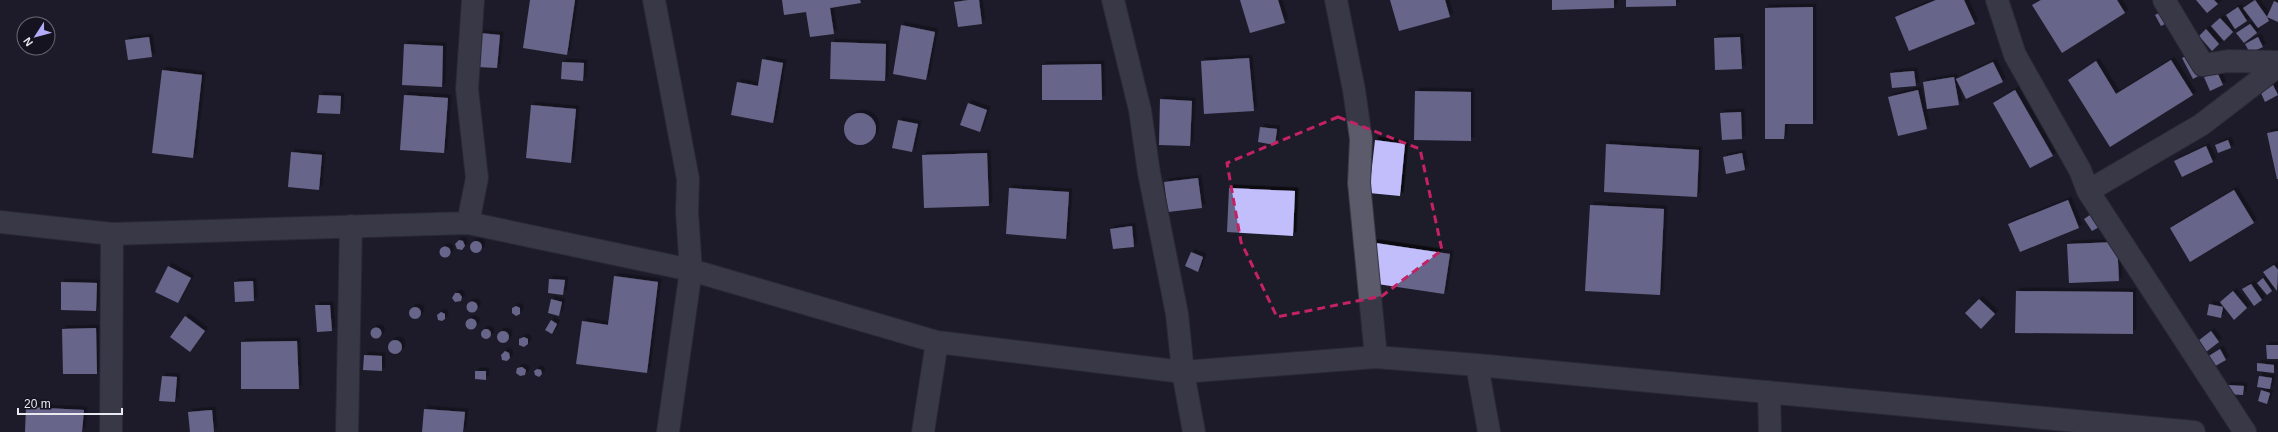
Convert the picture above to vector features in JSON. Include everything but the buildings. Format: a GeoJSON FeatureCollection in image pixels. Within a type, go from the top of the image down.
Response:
{"type":"FeatureCollection","features":[{"type":"Feature","properties":{"kind":"street"},"geometry":{"type":"LineString","coordinates":[[468,223],[477,178],[467,89],[474,0]]}},
{"type":"Feature","properties":{"kind":"street"},"geometry":{"type":"LineString","coordinates":[[654,0],[688,179],[687,212],[691,270],[668,432]]}},
{"type":"Feature","properties":{"kind":"street"},"geometry":{"type":"LineString","coordinates":[[1114,0],[1140,110],[1149,173],[1177,314],[1183,372],[1194,432]]}},
{"type":"Feature","properties":{"kind":"street"},"geometry":{"type":"LineString","coordinates":[[1336,0],[1354,90],[1361,139],[1359,183],[1376,357]]}},
{"type":"Feature","properties":{"kind":"street"},"geometry":{"type":"LineString","coordinates":[[1997,0],[2015,55],[2080,170],[2088,191],[2245,432]]}},
{"type":"Feature","properties":{"kind":"street"},"geometry":{"type":"LineString","coordinates":[[2164,0],[2203,65],[2228,61],[2278,62]]}},
{"type":"Feature","properties":{"kind":"street"},"geometry":{"type":"LineString","coordinates":[[2088,191],[2201,125],[2278,66]]}},
{"type":"Feature","properties":{"kind":"street"},"geometry":{"type":"LineString","coordinates":[[0,222],[112,234],[468,223],[691,270],[937,342],[1183,372],[1376,357],[1477,364],[2188,432]]}},
{"type":"Feature","properties":{"kind":"street"},"geometry":{"type":"LineString","coordinates":[[346,432],[351,226]]}},
{"type":"Feature","properties":{"kind":"street"},"geometry":{"type":"LineString","coordinates":[[111,432],[112,234]]}},
{"type":"Feature","properties":{"kind":"street"},"geometry":{"type":"LineString","coordinates":[[923,432],[937,342]]}},
{"type":"Feature","properties":{"kind":"street"},"geometry":{"type":"LineString","coordinates":[[1477,364],[1489,432]]}},
{"type":"Feature","properties":{"kind":"street"},"geometry":{"type":"LineString","coordinates":[[1769,392],[1770,432]]}},
{"type":"Feature","properties":{"kind":"highlighted area"},"geometry":{"type":"Polygon","coordinates":[[[1338,117],[1420,149],[1442,250],[1382,296],[1277,317],[1241,242],[1227,163],[1338,117]]]}}]}
